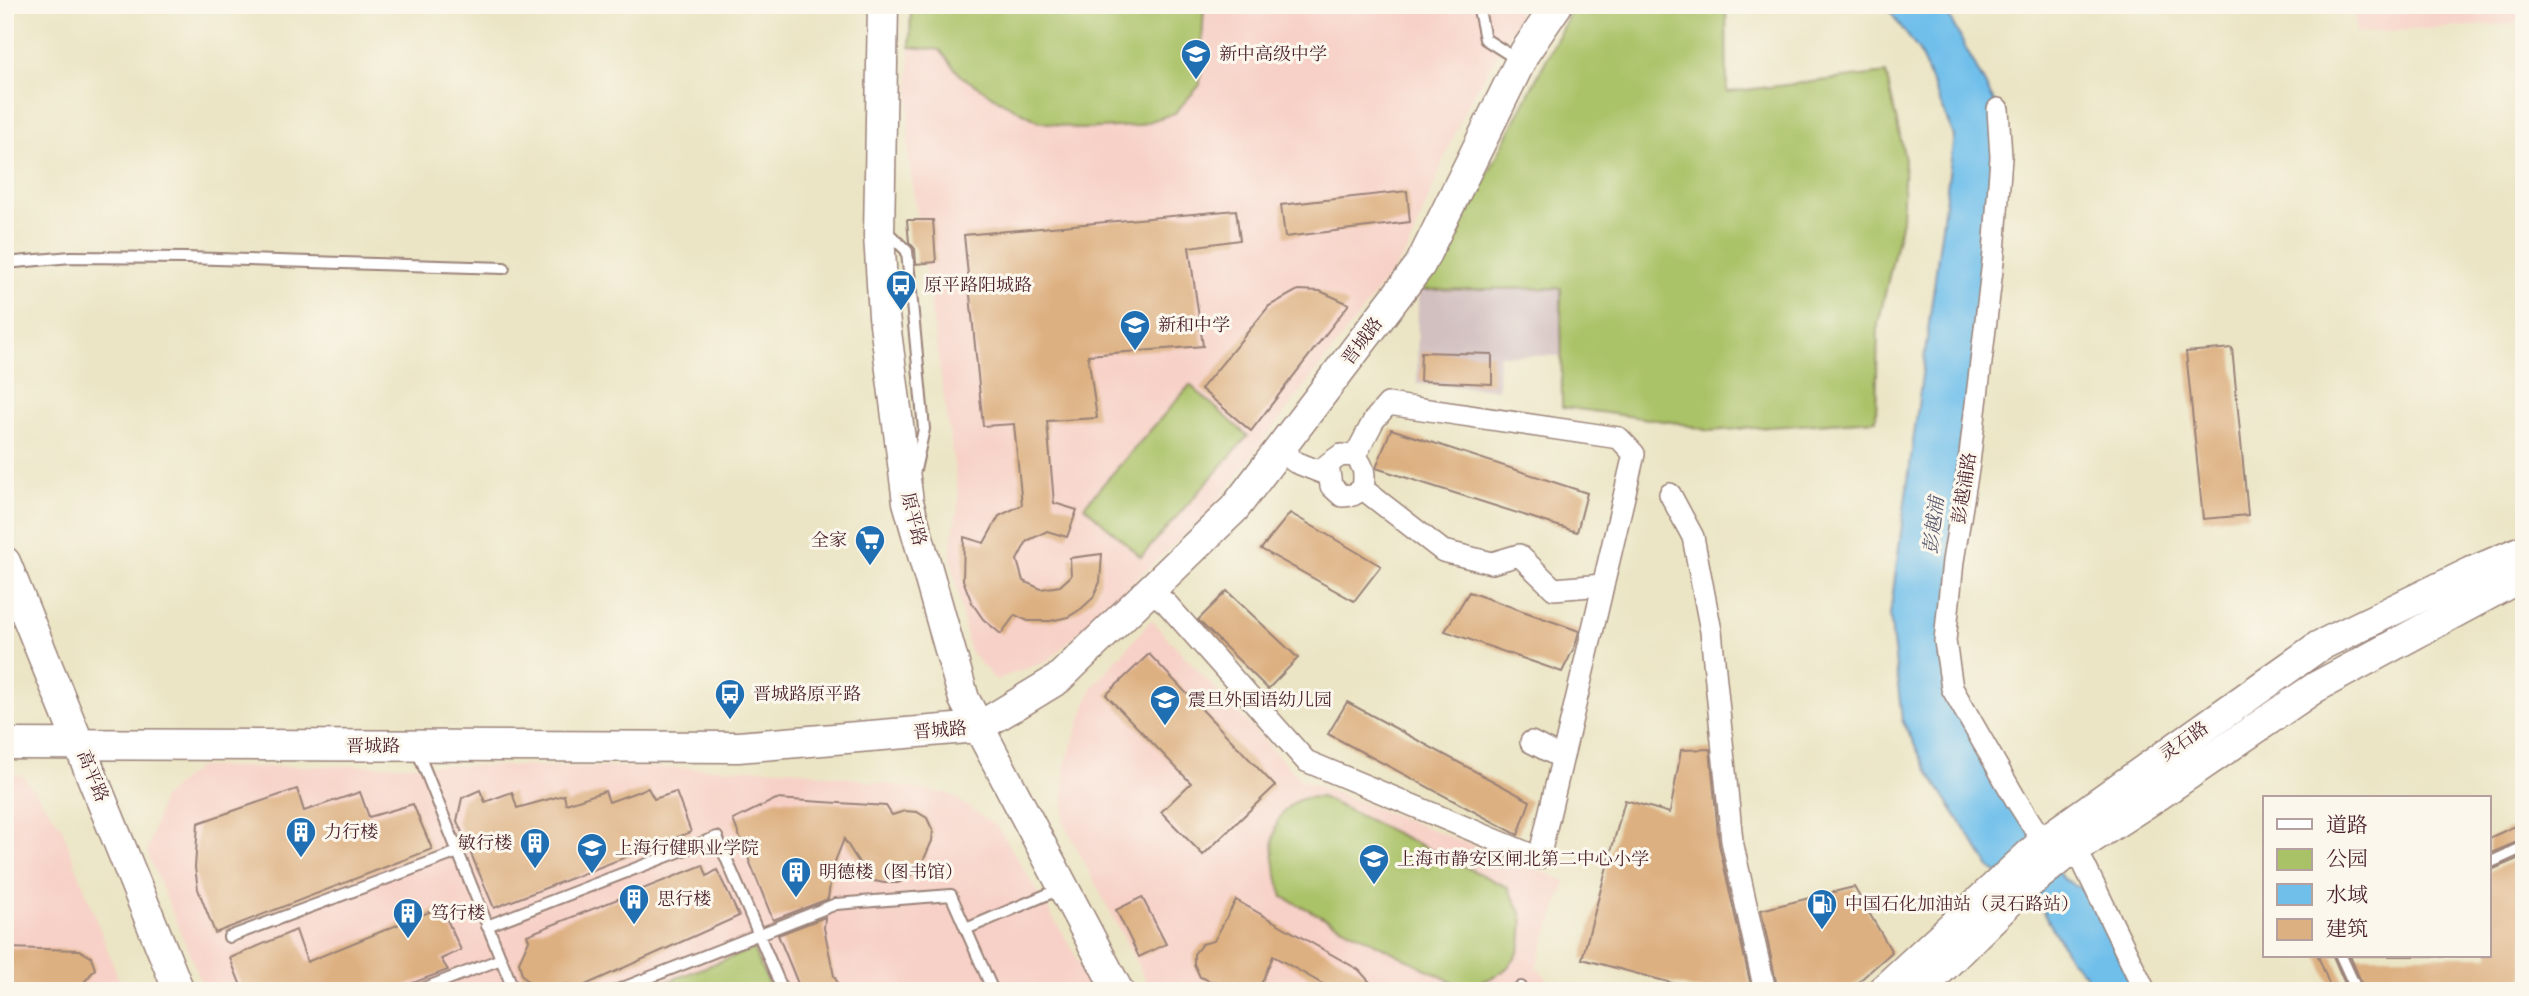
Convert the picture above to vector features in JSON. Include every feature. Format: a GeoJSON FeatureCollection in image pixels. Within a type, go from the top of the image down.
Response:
{"type":"FeatureCollection","features":[{"type":"Feature","properties":{"kind":"street","name":"原平路"},"geometry":{"type":"LineString","coordinates":[[883,5],[880,224],[884,316],[908,502],[964,699],[1118,991]]}},
{"type":"Feature","properties":{"kind":"street","name":"晋城路"},"geometry":{"type":"LineString","coordinates":[[5,744],[738,747],[979,727],[1058,678],[1234,509],[1420,265],[1521,62],[1556,5]]}},
{"type":"Feature","properties":{"kind":"street","name":"彭越浦路"},"geometry":{"type":"LineString","coordinates":[[1998,109],[2001,157],[1994,253],[1969,463],[1952,561],[1945,641],[1952,688],[2015,798],[2057,846],[2145,991]]}},
{"type":"Feature","properties":{"kind":"street"},"geometry":{"type":"LineString","coordinates":[[1150,590],[1268,704],[1306,761],[1539,858],[1634,454],[1619,438],[1388,404],[1374,420],[1356,456]]}},
{"type":"Feature","properties":{"kind":"street"},"geometry":{"type":"LineString","coordinates":[[1279,449],[1295,462],[1328,475]]}},
{"type":"Feature","properties":{"kind":"street"},"geometry":{"type":"LineString","coordinates":[[1356,456],[1341,456],[1328,464],[1328,475],[1331,486],[1342,496],[1353,495],[1363,489]]}},
{"type":"Feature","properties":{"kind":"street"},"geometry":{"type":"LineString","coordinates":[[1356,456],[1363,465],[1365,474],[1363,489]]}},
{"type":"Feature","properties":{"kind":"street"},"geometry":{"type":"LineString","coordinates":[[1363,489],[1443,551],[1492,563],[1518,555],[1553,589],[1603,585]]}},
{"type":"Feature","properties":{"kind":"street"},"geometry":{"type":"LineString","coordinates":[[1670,494],[1693,537],[1711,631],[1732,841],[1765,991]]}},
{"type":"Feature","properties":{"kind":"street","name":"灵石路"},"geometry":{"type":"LineString","coordinates":[[1882,991],[2057,846],[2319,646],[2460,577],[2524,550]]}},
{"type":"Feature","properties":{"kind":"street","name":"高平路"},"geometry":{"type":"LineString","coordinates":[[5,562],[179,991]]}},
{"type":"Feature","properties":{"kind":"street","name":"灵石路"},"geometry":{"type":"LineString","coordinates":[[2057,846],[2160,794],[2316,687],[2524,575]]}},
{"type":"Feature","properties":{"kind":"street"},"geometry":{"type":"LineString","coordinates":[[1531,741],[1562,758]]}},
{"type":"Feature","properties":{"kind":"street","name":"灵石路"},"geometry":{"type":"LineString","coordinates":[[1919,991],[1996,899]]}},
{"type":"Feature","properties":{"kind":"lane"},"geometry":{"type":"LineString","coordinates":[[1479,5],[1485,39],[1521,62]]}},
{"type":"Feature","properties":{"kind":"lane"},"geometry":{"type":"LineString","coordinates":[[5,263],[71,257],[504,268]]}},
{"type":"Feature","properties":{"kind":"lane"},"geometry":{"type":"LineString","coordinates":[[416,746],[513,991]]}},
{"type":"Feature","properties":{"kind":"lane"},"geometry":{"type":"LineString","coordinates":[[487,926],[717,837],[782,991]]}},
{"type":"Feature","properties":{"kind":"lane"},"geometry":{"type":"LineString","coordinates":[[2490,863],[2524,847]]}},
{"type":"Feature","properties":{"kind":"lane"},"geometry":{"type":"LineString","coordinates":[[229,937],[458,852]]}},
{"type":"Feature","properties":{"kind":"lane"},"geometry":{"type":"LineString","coordinates":[[966,929],[1063,888]]}},
{"type":"Feature","properties":{"kind":"lane"},"geometry":{"type":"LineString","coordinates":[[615,991],[836,904],[951,895],[993,991]]}},
{"type":"Feature","properties":{"kind":"lane"},"geometry":{"type":"LineString","coordinates":[[2343,958],[2357,991]]}},
{"type":"Feature","properties":{"kind":"lane"},"geometry":{"type":"LineString","coordinates":[[417,991],[501,959]]}},
{"type":"Feature","properties":{"kind":"lane"},"geometry":{"type":"LineString","coordinates":[[1517,991],[1521,987],[1524,991]]}},
{"type":"Feature","properties":{"kind":"shaded area","name":"新和中学"},"geometry":{"type":"Polygon","coordinates":[[[911,5],[1515,5],[1520,16],[1463,113],[1407,252],[1210,511],[1048,661],[995,680],[969,650],[950,551],[959,499],[908,153],[911,5]]]}},
{"type":"Feature","properties":{"kind":"shaded area"},"geometry":{"type":"Polygon","coordinates":[[[2354,5],[2524,5],[2524,23],[2356,33],[2354,5]]]}},
{"type":"Feature","properties":{"kind":"shaded area"},"geometry":{"type":"Polygon","coordinates":[[[1561,288],[1563,356],[1499,355],[1498,389],[1417,384],[1418,290],[1561,288]]]}},
{"type":"Feature","properties":{"kind":"shaded area","name":"上海市静安区闸北第二中心小学"},"geometry":{"type":"Polygon","coordinates":[[[1151,620],[1300,779],[1566,881],[1536,967],[1559,991],[1151,991],[1064,823],[1064,767],[1092,688],[1151,620]]]}},
{"type":"Feature","properties":{"kind":"shaded area","name":"上海行健职业学院"},"geometry":{"type":"Polygon","coordinates":[[[424,765],[791,769],[949,794],[998,827],[1072,949],[1092,991],[205,991],[147,852],[162,798],[198,767],[424,765]]]}},
{"type":"Feature","properties":{"kind":"shaded area"},"geometry":{"type":"Polygon","coordinates":[[[5,775],[22,775],[61,826],[123,991],[5,991],[5,775]]]}},
{"type":"Feature","properties":{"kind":"green space"},"geometry":{"type":"Polygon","coordinates":[[[911,5],[1204,5],[1200,85],[1175,113],[1136,126],[1080,129],[1038,121],[961,76],[940,50],[910,47],[911,5]]]}},
{"type":"Feature","properties":{"kind":"green space"},"geometry":{"type":"Polygon","coordinates":[[[1574,5],[1726,5],[1727,92],[1886,73],[1905,159],[1902,220],[1878,324],[1876,420],[1709,431],[1678,423],[1562,407],[1561,288],[1418,290],[1473,203],[1574,5]]]}},
{"type":"Feature","properties":{"kind":"green space"},"geometry":{"type":"Polygon","coordinates":[[[1190,385],[1248,436],[1141,557],[1084,506],[1190,385]]]}},
{"type":"Feature","properties":{"kind":"green space"},"geometry":{"type":"Polygon","coordinates":[[[1321,797],[1507,887],[1522,917],[1520,946],[1510,965],[1493,977],[1462,987],[1283,897],[1276,872],[1273,844],[1279,818],[1299,800],[1321,797]]]}},
{"type":"Feature","properties":{"kind":"green space"},"geometry":{"type":"Polygon","coordinates":[[[753,949],[772,991],[642,991],[753,949]]]}},
{"type":"Feature","properties":{"kind":"water","name":"彭越浦"},"geometry":{"type":"Polygon","coordinates":[[[1885,5],[1943,5],[1998,109],[1945,641],[1952,688],[2062,878],[2091,894],[2134,991],[2092,991],[2085,973],[2071,961],[2036,899],[1991,869],[1927,770],[1902,720],[1890,615],[1954,136],[1919,51],[1885,5]]]}},
{"type":"Feature","properties":{"kind":"building"},"geometry":{"type":"Polygon","coordinates":[[[1407,191],[1410,222],[1285,237],[1281,205],[1407,191]]]}},
{"type":"Feature","properties":{"kind":"building"},"geometry":{"type":"Polygon","coordinates":[[[1236,210],[1240,240],[1189,247],[1203,346],[1088,355],[1097,418],[1047,421],[1054,503],[1077,510],[1067,537],[1047,531],[1027,541],[1017,560],[1023,581],[1041,589],[1060,586],[1071,576],[1070,558],[1102,554],[1100,582],[1093,598],[1068,617],[1050,621],[1028,621],[1015,615],[1001,634],[983,619],[972,603],[963,580],[964,537],[984,543],[999,516],[1022,505],[1014,424],[983,426],[964,235],[1236,210]]]}},
{"type":"Feature","properties":{"kind":"building"},"geometry":{"type":"Polygon","coordinates":[[[907,220],[933,220],[936,262],[916,264],[915,249],[909,242],[907,220]]]}},
{"type":"Feature","properties":{"kind":"building"},"geometry":{"type":"Polygon","coordinates":[[[1298,290],[1320,291],[1349,304],[1251,431],[1201,389],[1269,306],[1298,290]]]}},
{"type":"Feature","properties":{"kind":"building"},"geometry":{"type":"Polygon","coordinates":[[[2232,348],[2248,515],[2203,519],[2186,352],[2232,348]]]}},
{"type":"Feature","properties":{"kind":"building"},"geometry":{"type":"Polygon","coordinates":[[[1421,352],[1492,354],[1492,384],[1420,381],[1421,352]]]}},
{"type":"Feature","properties":{"kind":"building"},"geometry":{"type":"Polygon","coordinates":[[[1391,429],[1587,493],[1577,532],[1376,468],[1391,429]]]}},
{"type":"Feature","properties":{"kind":"building"},"geometry":{"type":"Polygon","coordinates":[[[1290,513],[1381,566],[1354,601],[1261,549],[1290,513]]]}},
{"type":"Feature","properties":{"kind":"building"},"geometry":{"type":"Polygon","coordinates":[[[1227,591],[1298,658],[1268,689],[1198,620],[1227,591]]]}},
{"type":"Feature","properties":{"kind":"building"},"geometry":{"type":"Polygon","coordinates":[[[1469,592],[1579,631],[1562,672],[1445,631],[1469,592]]]}},
{"type":"Feature","properties":{"kind":"building"},"geometry":{"type":"Polygon","coordinates":[[[1149,654],[1275,786],[1203,855],[1161,812],[1191,783],[1106,695],[1149,654]]]}},
{"type":"Feature","properties":{"kind":"building"},"geometry":{"type":"Polygon","coordinates":[[[1347,702],[1530,801],[1518,835],[1328,734],[1347,702]]]}},
{"type":"Feature","properties":{"kind":"building"},"geometry":{"type":"Polygon","coordinates":[[[1710,749],[1719,844],[1752,991],[1702,991],[1582,959],[1625,800],[1670,813],[1681,750],[1710,749]]]}},
{"type":"Feature","properties":{"kind":"building","name":"敏行楼"},"geometry":{"type":"Polygon","coordinates":[[[648,788],[654,799],[676,792],[691,832],[494,908],[457,821],[462,798],[480,790],[485,802],[512,792],[517,808],[564,795],[566,804],[605,791],[609,802],[648,788]]]}},
{"type":"Feature","properties":{"kind":"building","name":"力行楼"},"geometry":{"type":"Polygon","coordinates":[[[297,789],[304,811],[360,792],[369,817],[413,804],[432,849],[215,933],[198,889],[195,868],[198,823],[297,789]]]}},
{"type":"Feature","properties":{"kind":"building","name":"明德楼（图书馆）"},"geometry":{"type":"Polygon","coordinates":[[[776,799],[886,806],[892,815],[905,811],[917,812],[927,818],[933,831],[932,841],[924,859],[908,878],[898,883],[884,883],[870,880],[844,839],[832,869],[828,899],[773,920],[733,820],[776,799]]]}},
{"type":"Feature","properties":{"kind":"building"},"geometry":{"type":"Polygon","coordinates":[[[2524,822],[2524,839],[2490,854],[2490,838],[2524,822]]]}},
{"type":"Feature","properties":{"kind":"building"},"geometry":{"type":"Polygon","coordinates":[[[2524,856],[2524,991],[2365,991],[2351,958],[2490,958],[2490,871],[2524,856]]]}},
{"type":"Feature","properties":{"kind":"building","name":"思行楼"},"geometry":{"type":"Polygon","coordinates":[[[703,865],[707,876],[717,870],[739,916],[581,987],[566,984],[544,991],[532,986],[522,975],[519,962],[529,940],[527,935],[703,865]]]}},
{"type":"Feature","properties":{"kind":"building","name":"中国石化加油站（灵石路站）"},"geometry":{"type":"Polygon","coordinates":[[[1854,887],[1892,952],[1848,991],[1778,991],[1761,910],[1854,887]]]}},
{"type":"Feature","properties":{"kind":"building"},"geometry":{"type":"Polygon","coordinates":[[[1142,897],[1166,944],[1139,957],[1116,910],[1142,897]]]}},
{"type":"Feature","properties":{"kind":"building"},"geometry":{"type":"Polygon","coordinates":[[[1236,900],[1359,970],[1378,991],[1335,991],[1273,956],[1260,987],[1210,981],[1200,977],[1194,964],[1194,954],[1202,944],[1214,941],[1236,900]]]}},
{"type":"Feature","properties":{"kind":"building","name":"笃行楼"},"geometry":{"type":"Polygon","coordinates":[[[441,907],[461,950],[441,959],[448,970],[391,991],[243,991],[230,958],[296,930],[307,962],[441,907]]]}},
{"type":"Feature","properties":{"kind":"building"},"geometry":{"type":"Polygon","coordinates":[[[825,917],[824,928],[834,976],[842,991],[801,991],[778,935],[825,917]]]}},
{"type":"Feature","properties":{"kind":"building"},"geometry":{"type":"Polygon","coordinates":[[[5,948],[79,950],[91,957],[95,969],[77,991],[5,991],[5,948]]]}},
{"type":"Feature","properties":{"kind":"building"},"geometry":{"type":"Polygon","coordinates":[[[2319,958],[2334,958],[2348,991],[2332,991],[2319,958]]]}},
{"type":"Feature","properties":{"kind":"place","name":"新中高级中学"},"geometry":{"type":"Point","coordinates":[1196,81]}},
{"type":"Feature","properties":{"kind":"place","name":"原平路阳城路"},"geometry":{"type":"Point","coordinates":[901,312]}},
{"type":"Feature","properties":{"kind":"place","name":"新和中学"},"geometry":{"type":"Point","coordinates":[1135,352]}},
{"type":"Feature","properties":{"kind":"place","name":"全家"},"geometry":{"type":"Point","coordinates":[870,567]}},
{"type":"Feature","properties":{"kind":"place","name":"晋城路原平路"},"geometry":{"type":"Point","coordinates":[730,721]}},
{"type":"Feature","properties":{"kind":"place","name":"震旦外国语幼儿园"},"geometry":{"type":"Point","coordinates":[1165,727]}},
{"type":"Feature","properties":{"kind":"place","name":"力行楼"},"geometry":{"type":"Point","coordinates":[301,859]}},
{"type":"Feature","properties":{"kind":"place","name":"敏行楼"},"geometry":{"type":"Point","coordinates":[535,870]}},
{"type":"Feature","properties":{"kind":"place","name":"上海行健职业学院"},"geometry":{"type":"Point","coordinates":[592,875]}},
{"type":"Feature","properties":{"kind":"place","name":"上海市静安区闸北第二中心小学"},"geometry":{"type":"Point","coordinates":[1374,886]}},
{"type":"Feature","properties":{"kind":"place","name":"明德楼（图书馆）"},"geometry":{"type":"Point","coordinates":[796,899]}},
{"type":"Feature","properties":{"kind":"place","name":"思行楼"},"geometry":{"type":"Point","coordinates":[634,926]}},
{"type":"Feature","properties":{"kind":"place","name":"中国石化加油站（灵石路站）"},"geometry":{"type":"Point","coordinates":[1822,931]}},
{"type":"Feature","properties":{"kind":"place","name":"笃行楼"},"geometry":{"type":"Point","coordinates":[408,940]}}]}
